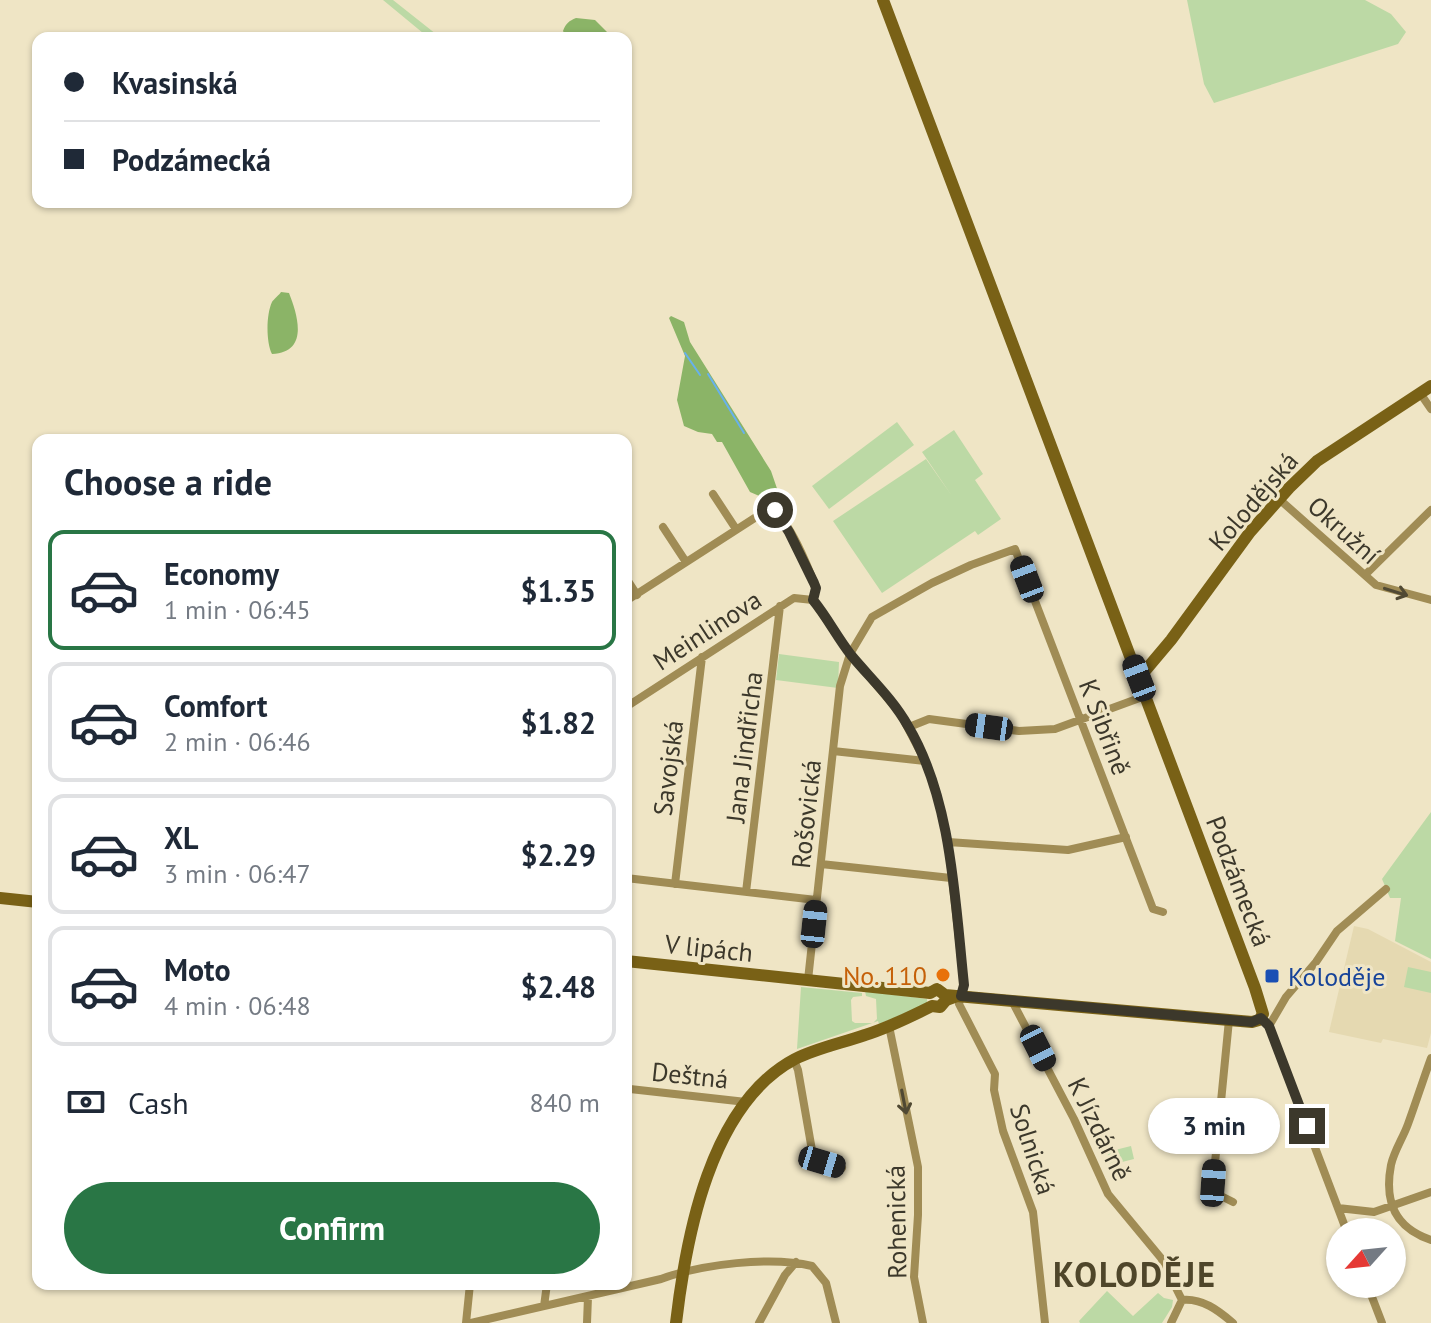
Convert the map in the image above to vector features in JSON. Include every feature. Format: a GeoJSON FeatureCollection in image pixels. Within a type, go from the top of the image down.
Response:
{"type":"FeatureCollection","features":[{"type":"Feature","properties":{"kind":"street","name":"Podzámecká"},"geometry":{"type":"LineString","coordinates":[[883,0],[1255,988],[1265,1022],[1342,1218]]}},
{"type":"Feature","properties":{"kind":"street","name":"Kolodějská"},"geometry":{"type":"LineString","coordinates":[[1139,678],[1171,640],[1250,532],[1279,499],[1317,461],[1426,390]]}},
{"type":"Feature","properties":{"kind":"street"},"geometry":{"type":"LineString","coordinates":[[1426,390],[1431,409]]}},
{"type":"Feature","properties":{"kind":"street"},"geometry":{"type":"LineString","coordinates":[[713,494],[736,529]]}},
{"type":"Feature","properties":{"kind":"street","name":"Okružní"},"geometry":{"type":"LineString","coordinates":[[1279,499],[1376,585],[1431,600]]}},
{"type":"Feature","properties":{"kind":"street"},"geometry":{"type":"LineString","coordinates":[[632,598],[767,509],[778,513],[803,559],[816,588],[813,600]]}},
{"type":"Feature","properties":{"kind":"street"},"geometry":{"type":"LineString","coordinates":[[1365,575],[1431,510]]}},
{"type":"Feature","properties":{"kind":"street"},"geometry":{"type":"LineString","coordinates":[[663,527],[686,562]]}},
{"type":"Feature","properties":{"kind":"street","name":"Rošovická"},"geometry":{"type":"LineString","coordinates":[[808,980],[840,686],[850,654],[872,617],[886,608],[971,565],[1015,549]]}},
{"type":"Feature","properties":{"kind":"street","name":"K Sibřině"},"geometry":{"type":"LineString","coordinates":[[1015,549],[1153,909],[1163,912]]}},
{"type":"Feature","properties":{"kind":"street"},"geometry":{"type":"LineString","coordinates":[[632,587],[637,595]]}},
{"type":"Feature","properties":{"kind":"street","name":"Meinlinova"},"geometry":{"type":"LineString","coordinates":[[632,703],[794,598],[813,600]]}},
{"type":"Feature","properties":{"kind":"street","name":"Solnická"},"geometry":{"type":"LineString","coordinates":[[813,600],[850,654],[909,727],[936,791],[948,842],[964,985],[952,997],[959,1004],[995,1074],[994,1090],[1003,1131],[1033,1212],[1045,1323]]}},
{"type":"Feature","properties":{"kind":"street","name":"Jana Jindřicha"},"geometry":{"type":"LineString","coordinates":[[746,892],[780,606]]}},
{"type":"Feature","properties":{"kind":"street","name":"Savojská"},"geometry":{"type":"LineString","coordinates":[[675,884],[702,657]]}},
{"type":"Feature","properties":{"kind":"street"},"geometry":{"type":"LineString","coordinates":[[909,727],[929,719],[1041,731],[1081,721],[1145,696]]}},
{"type":"Feature","properties":{"kind":"street"},"geometry":{"type":"LineString","coordinates":[[833,751],[925,761]]}},
{"type":"Feature","properties":{"kind":"street"},"geometry":{"type":"LineString","coordinates":[[948,842],[1068,850],[1126,837]]}},
{"type":"Feature","properties":{"kind":"street"},"geometry":{"type":"LineString","coordinates":[[821,864],[951,878]]}},
{"type":"Feature","properties":{"kind":"street"},"geometry":{"type":"LineString","coordinates":[[632,879],[816,900]]}},
{"type":"Feature","properties":{"kind":"street"},"geometry":{"type":"LineString","coordinates":[[676,1323],[682,1271],[705,1185],[720,1145],[746,1102],[773,1074],[794,1060],[889,1026],[932,1006],[940,1007],[952,997],[1265,1022],[1295,988],[1337,931],[1386,889]]}},
{"type":"Feature","properties":{"kind":"street"},"geometry":{"type":"LineString","coordinates":[[0,898],[32,901]]}},
{"type":"Feature","properties":{"kind":"street","name":"V lipách"},"geometry":{"type":"LineString","coordinates":[[632,962],[930,993],[937,989],[952,997]]}},
{"type":"Feature","properties":{"kind":"street"},"geometry":{"type":"LineString","coordinates":[[930,993],[928,1000],[932,1006]]}},
{"type":"Feature","properties":{"kind":"street","name":"K Jízdárně"},"geometry":{"type":"LineString","coordinates":[[1012,1001],[1074,1119],[1108,1194],[1156,1249],[1182,1300]]}},
{"type":"Feature","properties":{"kind":"street"},"geometry":{"type":"LineString","coordinates":[[1229,1020],[1213,1183],[1219,1195],[1233,1202]]}},
{"type":"Feature","properties":{"kind":"street","name":"Rohenická"},"geometry":{"type":"LineString","coordinates":[[889,1026],[918,1167],[914,1277],[923,1323]]}},
{"type":"Feature","properties":{"kind":"street"},"geometry":{"type":"LineString","coordinates":[[1431,1058],[1391,1164],[1390,1186],[1393,1206],[1403,1225],[1431,1240]]}},
{"type":"Feature","properties":{"kind":"street"},"geometry":{"type":"LineString","coordinates":[[794,1060],[813,1156],[842,1168]]}},
{"type":"Feature","properties":{"kind":"street","name":"Deštná"},"geometry":{"type":"LineString","coordinates":[[632,1089],[746,1102]]}},
{"type":"Feature","properties":{"kind":"street"},"geometry":{"type":"LineString","coordinates":[[1338,1208],[1374,1212],[1431,1192]]}},
{"type":"Feature","properties":{"kind":"street"},"geometry":{"type":"LineString","coordinates":[[632,1284],[661,1279],[682,1271],[778,1260],[796,1262],[812,1266],[826,1283],[836,1323]]}},
{"type":"Feature","properties":{"kind":"street"},"geometry":{"type":"LineString","coordinates":[[759,1323],[785,1275],[796,1262]]}},
{"type":"Feature","properties":{"kind":"street"},"geometry":{"type":"LineString","coordinates":[[470,1290],[468,1323],[588,1297],[605,1290]]}},
{"type":"Feature","properties":{"kind":"street"},"geometry":{"type":"LineString","coordinates":[[544,1306],[546,1290]]}},
{"type":"Feature","properties":{"kind":"street"},"geometry":{"type":"LineString","coordinates":[[587,1323],[588,1297]]}},
{"type":"Feature","properties":{"kind":"street"},"geometry":{"type":"LineString","coordinates":[[1372,1298],[1382,1323]]}},
{"type":"Feature","properties":{"kind":"street"},"geometry":{"type":"LineString","coordinates":[[1170,1322],[1182,1300],[1192,1299],[1217,1309],[1233,1323]]}},
{"type":"Feature","properties":{"kind":"shaded area"},"geometry":{"type":"Polygon","coordinates":[[[1354,926],[1368,929],[1431,962],[1431,1033],[1427,1048],[1383,1039],[1381,1043],[1329,1032],[1354,926]]]}},
{"type":"Feature","properties":{"kind":"green space"},"geometry":{"type":"Polygon","coordinates":[[[383,0],[393,0],[433,32],[422,32],[383,0]]]}},
{"type":"Feature","properties":{"kind":"green space"},"geometry":{"type":"Polygon","coordinates":[[[1187,0],[1365,0],[1391,14],[1406,32],[1398,44],[1214,103],[1204,84],[1187,0]]]}},
{"type":"Feature","properties":{"kind":"green space"},"geometry":{"type":"Polygon","coordinates":[[[576,18],[595,20],[607,32],[564,32],[568,23],[576,18]]]}},
{"type":"Feature","properties":{"kind":"green space"},"geometry":{"type":"Polygon","coordinates":[[[281,292],[289,293],[298,331],[292,347],[272,354],[268,336],[269,314],[272,302],[281,292]]]}},
{"type":"Feature","properties":{"kind":"green space"},"geometry":{"type":"Polygon","coordinates":[[[671,316],[684,322],[690,342],[771,471],[783,506],[750,492],[722,442],[717,442],[712,434],[684,426],[677,400],[685,356],[669,318],[671,316]]]}},
{"type":"Feature","properties":{"kind":"green space"},"geometry":{"type":"Polygon","coordinates":[[[897,422],[914,445],[829,509],[812,486],[897,422]]]}},
{"type":"Feature","properties":{"kind":"green space"},"geometry":{"type":"Polygon","coordinates":[[[954,430],[983,474],[975,480],[1001,519],[978,535],[975,531],[882,593],[833,521],[926,459],[952,496],[922,452],[954,430]]]}},
{"type":"Feature","properties":{"kind":"green space"},"geometry":{"type":"Polygon","coordinates":[[[779,654],[839,662],[838,688],[776,680],[779,654]]]}},
{"type":"Feature","properties":{"kind":"green space"},"geometry":{"type":"Polygon","coordinates":[[[1431,812],[1431,959],[1395,941],[1401,898],[1390,898],[1382,879],[1431,812]]]}},
{"type":"Feature","properties":{"kind":"green space"},"geometry":{"type":"Polygon","coordinates":[[[1408,967],[1431,972],[1431,993],[1404,987],[1408,967]]]}},
{"type":"Feature","properties":{"kind":"green space"},"geometry":{"type":"Polygon","coordinates":[[[801,987],[862,993],[862,996],[851,1000],[852,1021],[872,1023],[797,1049],[801,987]]]}},
{"type":"Feature","properties":{"kind":"green space"},"geometry":{"type":"Polygon","coordinates":[[[865,991],[927,999],[927,1004],[879,1024],[878,1021],[873,1023],[877,1019],[876,999],[866,996],[865,991]]]}},
{"type":"Feature","properties":{"kind":"green space"},"geometry":{"type":"Polygon","coordinates":[[[1131,1146],[1134,1159],[1110,1165],[1107,1152],[1131,1146]]]}},
{"type":"Feature","properties":{"kind":"green space"},"geometry":{"type":"Polygon","coordinates":[[[1107,1291],[1133,1316],[1158,1293],[1173,1300],[1172,1307],[1162,1323],[1080,1323],[1107,1291]]]}},
{"type":"Feature","properties":{"kind":"waterway"},"geometry":{"type":"LineString","coordinates":[[685,353],[700,375]]}},
{"type":"Feature","properties":{"kind":"waterway"},"geometry":{"type":"LineString","coordinates":[[708,374],[744,433]]}},
{"type":"Feature","properties":{"kind":"place","name":"No. 110"},"geometry":{"type":"Point","coordinates":[943,975]}},
{"type":"Feature","properties":{"kind":"place","name":"Koloděje"},"geometry":{"type":"Point","coordinates":[1272,976]}},
{"type":"Feature","properties":{"kind":"district","name":"KOLODĚJE"},"geometry":{"type":"Point","coordinates":[1135,1274]}},
{"type":"Feature","properties":{"kind":"route"},"geometry":{"type":"LineString","coordinates":[[775,510],[814,583],[816,594],[813,600],[850,654],[900,713],[925,761],[948,842],[964,985],[961,996],[1252,1022],[1261,1018],[1269,1026],[1307,1126]]}}]}
